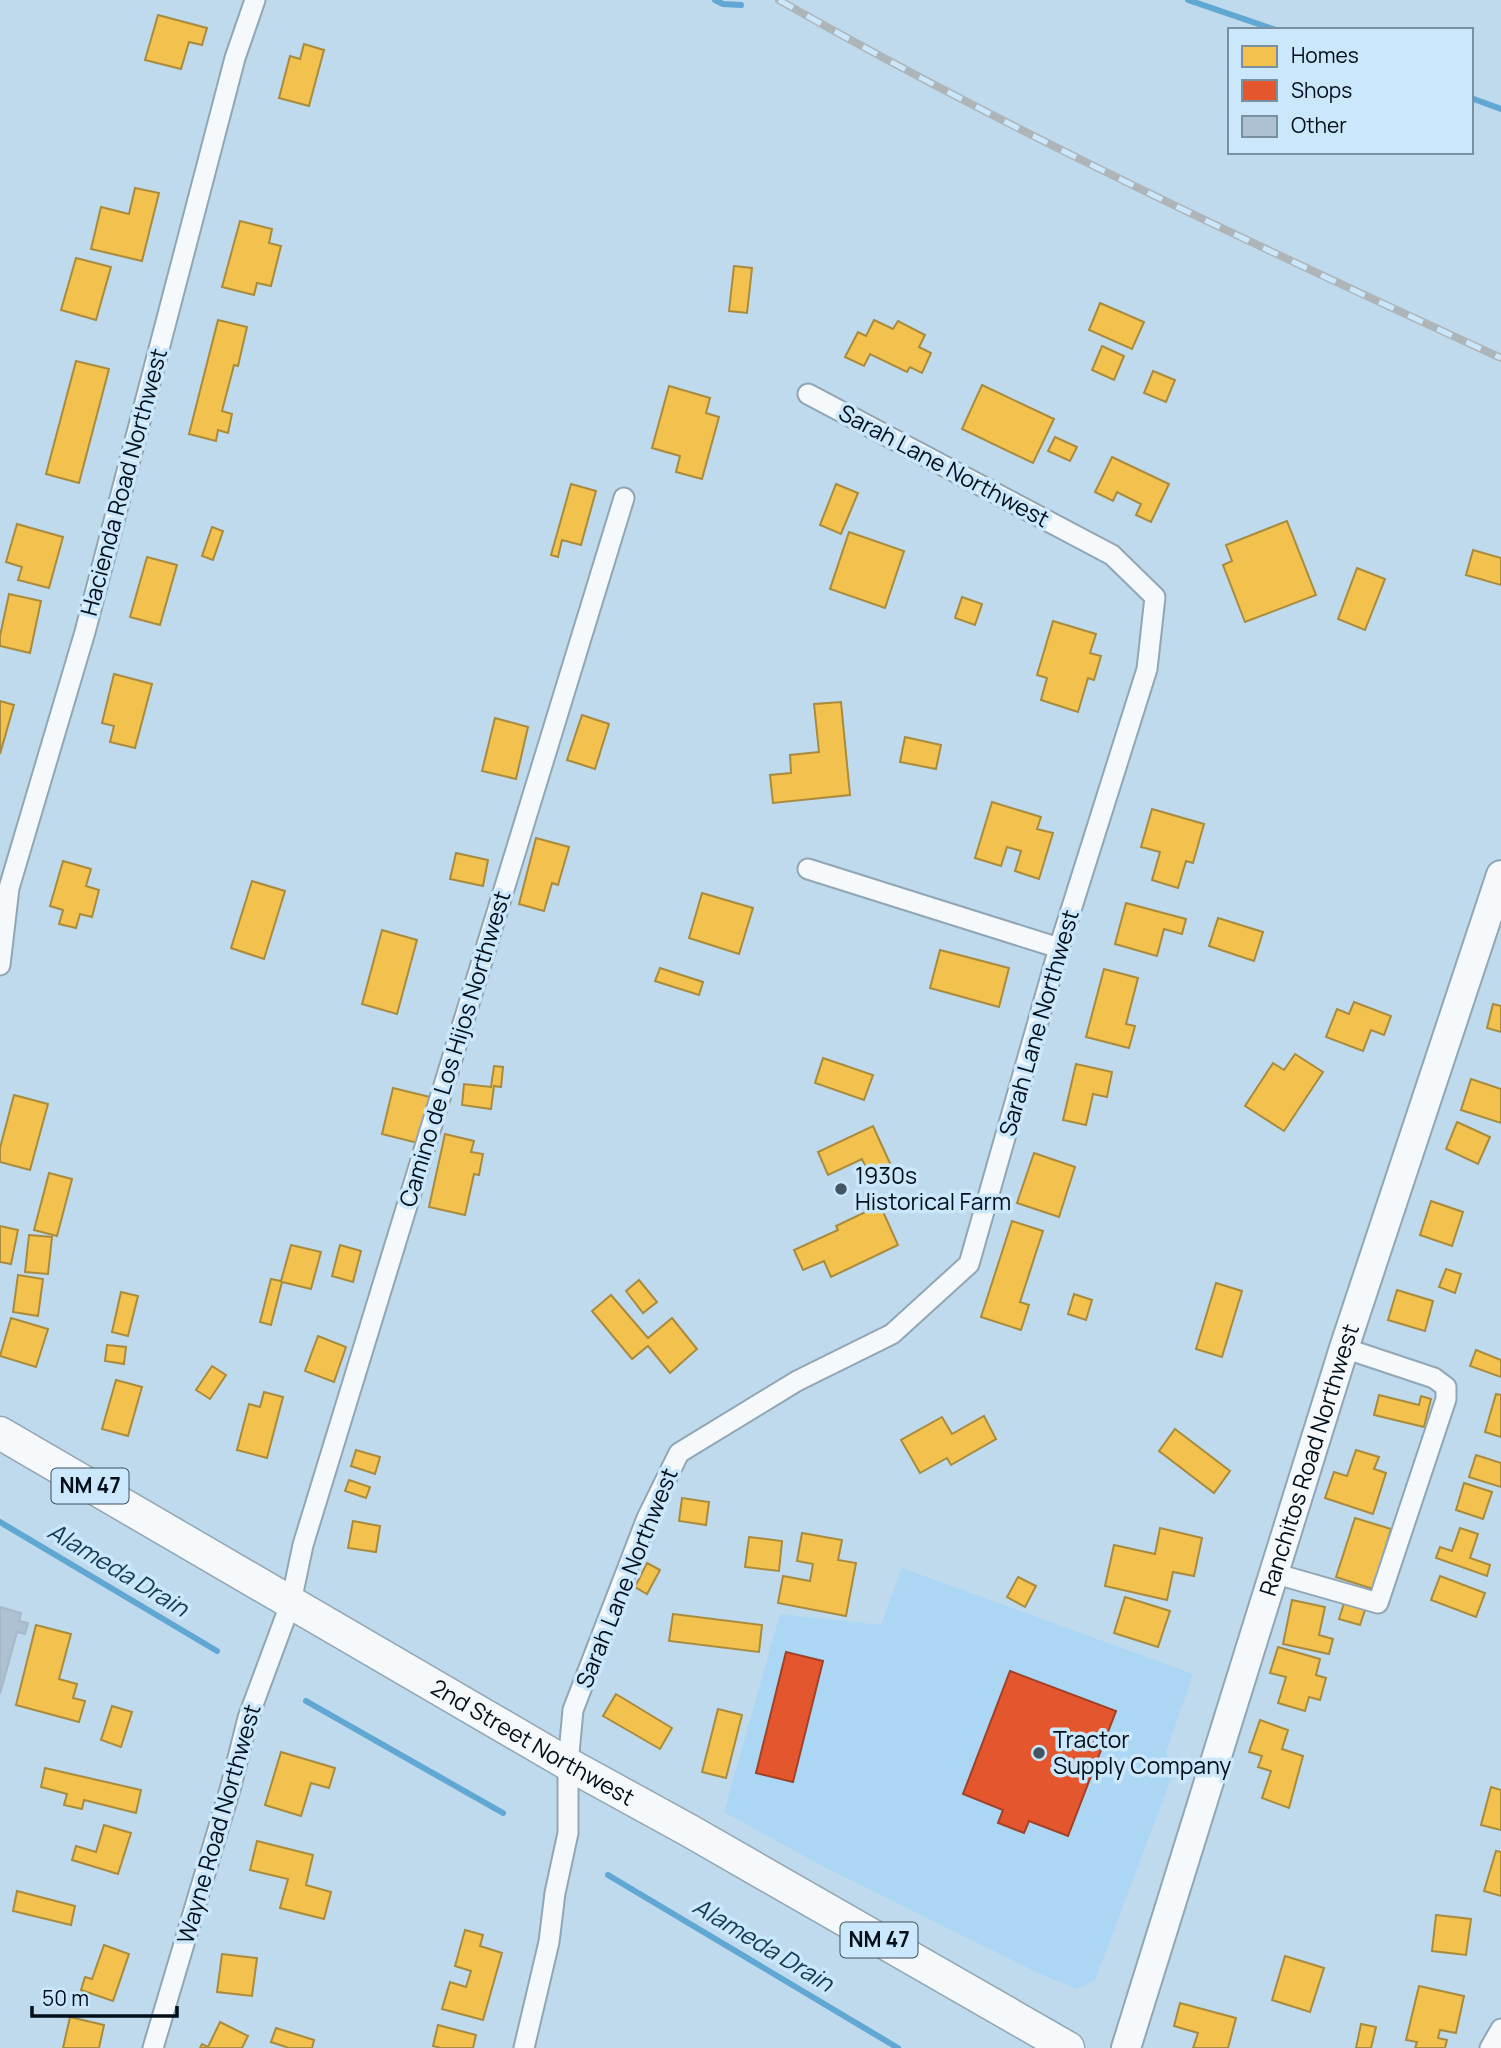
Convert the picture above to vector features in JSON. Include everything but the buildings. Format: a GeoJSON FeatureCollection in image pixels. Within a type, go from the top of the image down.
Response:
{"type":"FeatureCollection","features":[{"type":"Feature","properties":{"kind":"main road","name":"2nd Street Northwest"},"geometry":{"type":"LineString","coordinates":[[0,1433],[568,1764],[1068,2048]]}},
{"type":"Feature","properties":{"kind":"street","name":"Hacienda Road Northwest"},"geometry":{"type":"LineString","coordinates":[[0,965],[9,888],[85,632],[235,58],[255,0]]}},
{"type":"Feature","properties":{"kind":"street","name":"Sarah Lane Northwest"},"geometry":{"type":"LineString","coordinates":[[524,2048],[549,1942],[555,1893],[568,1833],[568,1764],[573,1710],[647,1518],[678,1453],[797,1381],[892,1334],[969,1264],[1059,948],[1147,669],[1155,597],[1112,555],[808,394]]}},
{"type":"Feature","properties":{"kind":"street","name":"Camino de Los Hijos Northwest"},"geometry":{"type":"LineString","coordinates":[[291,1602],[303,1545],[624,498]]}},
{"type":"Feature","properties":{"kind":"street"},"geometry":{"type":"LineString","coordinates":[[808,869],[1059,948]]}},
{"type":"Feature","properties":{"kind":"street","name":"Ranchitos Road Northwest"},"geometry":{"type":"LineString","coordinates":[[1126,2048],[1344,1348],[1501,875]]}},
{"type":"Feature","properties":{"kind":"street"},"geometry":{"type":"LineString","coordinates":[[1273,1573],[1378,1603],[1446,1399],[1446,1387],[1434,1378],[1344,1348]]}},
{"type":"Feature","properties":{"kind":"street","name":"Wayne Road Northwest"},"geometry":{"type":"LineString","coordinates":[[153,2048],[231,1786],[248,1718],[291,1602]]}},
{"type":"Feature","properties":{"kind":"street"},"geometry":{"type":"LineString","coordinates":[[1490,2048],[1501,2029]]}},
{"type":"Feature","properties":{"kind":"shaded area"},"geometry":{"type":"Polygon","coordinates":[[[902,1568],[1193,1674],[1166,1752],[1172,1776],[1095,1980],[1077,1989],[1036,1972],[824,1867],[724,1812],[780,1614],[881,1625],[902,1568]]]}},
{"type":"Feature","properties":{"kind":"waterway"},"geometry":{"type":"LineString","coordinates":[[715,0],[723,4],[741,5]]}},
{"type":"Feature","properties":{"kind":"waterway"},"geometry":{"type":"LineString","coordinates":[[1188,0],[1270,28]]}},
{"type":"Feature","properties":{"kind":"waterway"},"geometry":{"type":"LineString","coordinates":[[1473,99],[1501,109]]}},
{"type":"Feature","properties":{"kind":"waterway","name":"Alameda Drain"},"geometry":{"type":"LineString","coordinates":[[0,1522],[217,1651]]}},
{"type":"Feature","properties":{"kind":"waterway","name":"Alameda Drain"},"geometry":{"type":"LineString","coordinates":[[306,1701],[503,1813]]}},
{"type":"Feature","properties":{"kind":"waterway","name":"Alameda Drain"},"geometry":{"type":"LineString","coordinates":[[608,1875],[898,2048]]}},
{"type":"Feature","properties":{"kind":"railway"},"geometry":{"type":"LineString","coordinates":[[779,0],[956,96],[1136,187],[1501,358]]}},
{"type":"Feature","properties":{"kind":"place","name":"1930s Historical Farm"},"geometry":{"type":"Point","coordinates":[841,1189]}},
{"type":"Feature","properties":{"kind":"place","name":"Tractor Supply Company"},"geometry":{"type":"Point","coordinates":[1039,1753]}}]}
